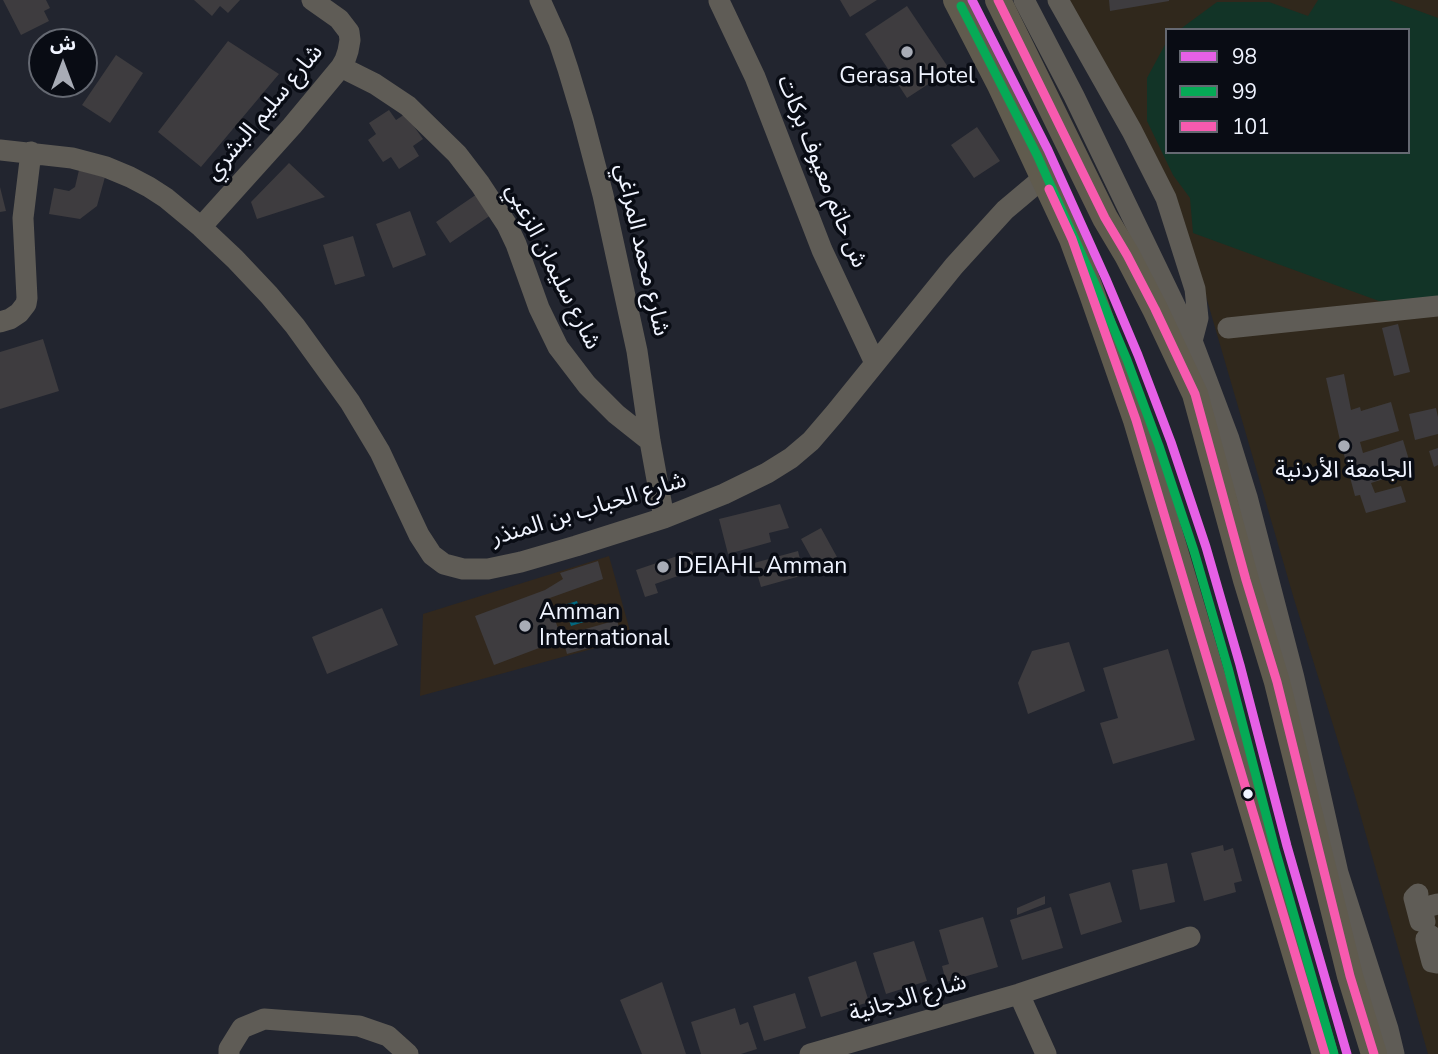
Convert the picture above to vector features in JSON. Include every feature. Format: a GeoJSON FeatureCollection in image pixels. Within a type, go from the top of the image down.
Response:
{"type":"FeatureCollection","features":[{"type":"Feature","properties":{"kind":"main road"},"geometry":{"type":"LineString","coordinates":[[956,0],[1000,85],[1072,239],[1136,420],[1325,1054]]}},
{"type":"Feature","properties":{"kind":"main road"},"geometry":{"type":"LineString","coordinates":[[998,0],[1105,218],[1155,309],[1195,394],[1277,682],[1350,976],[1374,1054]]}},
{"type":"Feature","properties":{"kind":"street","name":"شارع سليم البشري"},"geometry":{"type":"LineString","coordinates":[[201,227],[341,68],[348,51],[349,32],[339,19],[312,0]]}},
{"type":"Feature","properties":{"kind":"street","name":"شارع محمد المراغي"},"geometry":{"type":"LineString","coordinates":[[540,0],[568,69],[603,195],[637,351],[664,518]]}},
{"type":"Feature","properties":{"kind":"street"},"geometry":{"type":"LineString","coordinates":[[1024,0],[1074,96],[1192,341],[1229,439],[1247,496],[1294,678],[1338,873],[1394,1054]]}},
{"type":"Feature","properties":{"kind":"street"},"geometry":{"type":"LineString","coordinates":[[1059,0],[1166,198],[1195,289],[1198,318],[1192,341]]}},
{"type":"Feature","properties":{"kind":"street","name":"ش حاتم معيوف بركات"},"geometry":{"type":"LineString","coordinates":[[719,1],[755,77],[822,250],[875,363]]}},
{"type":"Feature","properties":{"kind":"street","name":"شارع سليمان الزعبي"},"geometry":{"type":"LineString","coordinates":[[341,68],[375,84],[408,106],[457,154],[507,225],[539,308],[558,347],[587,385],[616,414],[650,441]]}},
{"type":"Feature","properties":{"kind":"street","name":"شارع الحباب بن المنذر"},"geometry":{"type":"LineString","coordinates":[[0,150],[72,158],[106,167],[130,177],[166,198],[201,227],[236,259],[269,295],[350,402],[380,452],[419,535],[432,555],[444,564],[463,569],[488,569],[522,562],[664,518],[724,494],[791,458],[811,441],[954,266],[1005,210],[1043,178]]}},
{"type":"Feature","properties":{"kind":"street"},"geometry":{"type":"LineString","coordinates":[[0,322],[10,319],[26,304],[23,218],[31,152]]}},
{"type":"Feature","properties":{"kind":"street"},"geometry":{"type":"LineString","coordinates":[[1227,328],[1438,306]]}},
{"type":"Feature","properties":{"kind":"street","name":"شارع الدجانية"},"geometry":{"type":"LineString","coordinates":[[810,1054],[1020,994],[1190,937]]}},
{"type":"Feature","properties":{"kind":"street"},"geometry":{"type":"LineString","coordinates":[[1020,994],[1046,1054]]}},
{"type":"Feature","properties":{"kind":"street"},"geometry":{"type":"LineString","coordinates":[[229,1054],[229,1049],[242,1028],[264,1019],[359,1026],[388,1036],[408,1054]]}},
{"type":"Feature","properties":{"kind":"shaded area","name":"الجامعة الأردنية"},"geometry":{"type":"Polygon","coordinates":[[[1068,0],[1438,0],[1438,1054],[1428,1054],[1355,796],[1294,599],[1205,293],[1068,0]]]}},
{"type":"Feature","properties":{"kind":"shaded area","name":"Amman International"},"geometry":{"type":"Polygon","coordinates":[[[609,556],[632,638],[420,696],[423,614],[609,556]]]}},
{"type":"Feature","properties":{"kind":"green space"},"geometry":{"type":"Polygon","coordinates":[[[1318,0],[1389,0],[1438,18],[1438,297],[1379,301],[1193,233],[1190,198],[1173,175],[1147,121],[1147,78],[1165,45],[1165,154],[1410,154],[1410,28],[1182,28],[1217,2],[1269,2],[1308,16],[1318,0]]]}},
{"type":"Feature","properties":{"kind":"water"},"geometry":{"type":"Polygon","coordinates":[[[577,601],[584,622],[571,626],[564,605],[577,601]]]}},
{"type":"Feature","properties":{"kind":"building"},"geometry":{"type":"Polygon","coordinates":[[[3,0],[46,0],[50,8],[44,11],[49,21],[35,28],[28,28],[28,32],[21,35],[3,0]]]}},
{"type":"Feature","properties":{"kind":"building"},"geometry":{"type":"Polygon","coordinates":[[[194,0],[240,0],[228,13],[220,6],[212,16],[194,0]]]}},
{"type":"Feature","properties":{"kind":"building"},"geometry":{"type":"Polygon","coordinates":[[[840,0],[877,0],[850,17],[840,0]]]}},
{"type":"Feature","properties":{"kind":"building"},"geometry":{"type":"Polygon","coordinates":[[[1109,0],[1169,0],[1169,1],[1110,11],[1109,0]]]}},
{"type":"Feature","properties":{"kind":"building","name":"Gerasa Hotel"},"geometry":{"type":"Polygon","coordinates":[[[907,6],[950,70],[907,98],[865,34],[907,6]]]}},
{"type":"Feature","properties":{"kind":"building"},"geometry":{"type":"Polygon","coordinates":[[[228,41],[279,74],[201,167],[158,132],[228,41]]]}},
{"type":"Feature","properties":{"kind":"building"},"geometry":{"type":"Polygon","coordinates":[[[116,55],[143,73],[110,123],[82,105],[87,98],[98,98],[98,81],[116,55]]]}},
{"type":"Feature","properties":{"kind":"building"},"geometry":{"type":"Polygon","coordinates":[[[389,110],[396,120],[405,114],[423,139],[413,146],[419,156],[399,169],[391,157],[383,162],[368,140],[376,134],[369,123],[389,110]]]}},
{"type":"Feature","properties":{"kind":"building"},"geometry":{"type":"Polygon","coordinates":[[[977,127],[1000,161],[974,178],[951,145],[977,127]]]}},
{"type":"Feature","properties":{"kind":"building"},"geometry":{"type":"Polygon","coordinates":[[[289,163],[325,197],[257,219],[251,202],[289,163]]]}},
{"type":"Feature","properties":{"kind":"building"},"geometry":{"type":"Polygon","coordinates":[[[79,170],[105,177],[97,206],[80,219],[49,214],[54,188],[69,191],[75,187],[79,170]]]}},
{"type":"Feature","properties":{"kind":"building"},"geometry":{"type":"Polygon","coordinates":[[[0,187],[6,211],[0,212],[0,187]]]}},
{"type":"Feature","properties":{"kind":"building"},"geometry":{"type":"Polygon","coordinates":[[[477,194],[491,215],[450,243],[436,222],[477,194]]]}},
{"type":"Feature","properties":{"kind":"building"},"geometry":{"type":"Polygon","coordinates":[[[410,211],[426,255],[393,268],[376,224],[410,211]]]}},
{"type":"Feature","properties":{"kind":"building"},"geometry":{"type":"Polygon","coordinates":[[[353,236],[365,276],[335,285],[323,245],[353,236]]]}},
{"type":"Feature","properties":{"kind":"building"},"geometry":{"type":"Polygon","coordinates":[[[1398,324],[1410,372],[1394,376],[1382,328],[1398,324]]]}},
{"type":"Feature","properties":{"kind":"building"},"geometry":{"type":"Polygon","coordinates":[[[43,339],[59,391],[0,409],[0,352],[43,339]]]}},
{"type":"Feature","properties":{"kind":"building"},"geometry":{"type":"Polygon","coordinates":[[[1344,374],[1351,410],[1360,407],[1361,411],[1391,402],[1399,431],[1360,442],[1363,453],[1403,440],[1412,470],[1371,483],[1375,493],[1401,486],[1406,502],[1366,513],[1360,495],[1355,496],[1326,378],[1344,374]]]}},
{"type":"Feature","properties":{"kind":"building"},"geometry":{"type":"Polygon","coordinates":[[[1436,408],[1438,434],[1415,440],[1409,414],[1436,408]]]}},
{"type":"Feature","properties":{"kind":"building"},"geometry":{"type":"Polygon","coordinates":[[[1438,448],[1438,465],[1434,467],[1429,451],[1438,448]]]}},
{"type":"Feature","properties":{"kind":"building"},"geometry":{"type":"Polygon","coordinates":[[[780,504],[789,528],[769,533],[771,542],[728,554],[719,519],[780,504]]]}},
{"type":"Feature","properties":{"kind":"building"},"geometry":{"type":"Polygon","coordinates":[[[821,528],[837,557],[817,568],[801,539],[821,528]]]}},
{"type":"Feature","properties":{"kind":"building"},"geometry":{"type":"Polygon","coordinates":[[[692,551],[698,569],[655,584],[658,593],[645,597],[636,570],[692,551]]]}},
{"type":"Feature","properties":{"kind":"building"},"geometry":{"type":"Polygon","coordinates":[[[798,551],[804,575],[761,587],[754,563],[798,551]]]}},
{"type":"Feature","properties":{"kind":"building"},"geometry":{"type":"Polygon","coordinates":[[[598,561],[603,579],[547,599],[561,636],[617,620],[622,639],[567,654],[563,639],[494,665],[475,616],[545,590],[563,579],[560,573],[598,561]]]}},
{"type":"Feature","properties":{"kind":"building"},"geometry":{"type":"Polygon","coordinates":[[[382,608],[398,645],[327,674],[312,637],[382,608]]]}},
{"type":"Feature","properties":{"kind":"building"},"geometry":{"type":"Polygon","coordinates":[[[1069,642],[1085,691],[1028,714],[1018,683],[1032,651],[1069,642]]]}},
{"type":"Feature","properties":{"kind":"building"},"geometry":{"type":"Polygon","coordinates":[[[1168,649],[1195,740],[1113,764],[1100,723],[1118,718],[1103,668],[1168,649]]]}},
{"type":"Feature","properties":{"kind":"building"},"geometry":{"type":"Polygon","coordinates":[[[1223,845],[1224,851],[1233,848],[1242,881],[1234,883],[1236,892],[1204,901],[1191,853],[1223,845]]]}},
{"type":"Feature","properties":{"kind":"building"},"geometry":{"type":"Polygon","coordinates":[[[1167,863],[1175,902],[1140,910],[1132,870],[1167,863]]]}},
{"type":"Feature","properties":{"kind":"building"},"geometry":{"type":"Polygon","coordinates":[[[1110,882],[1122,922],[1081,935],[1069,894],[1110,882]]]}},
{"type":"Feature","properties":{"kind":"building"},"geometry":{"type":"Polygon","coordinates":[[[1045,896],[1045,904],[1017,915],[1017,908],[1045,896]]]}},
{"type":"Feature","properties":{"kind":"building"},"geometry":{"type":"Polygon","coordinates":[[[1051,907],[1063,948],[1022,960],[1010,920],[1051,907]]]}},
{"type":"Feature","properties":{"kind":"building"},"geometry":{"type":"Polygon","coordinates":[[[983,917],[998,967],[946,982],[942,966],[949,964],[939,930],[983,917]]]}},
{"type":"Feature","properties":{"kind":"building"},"geometry":{"type":"Polygon","coordinates":[[[914,941],[927,981],[886,994],[873,953],[914,941]]]}},
{"type":"Feature","properties":{"kind":"building"},"geometry":{"type":"Polygon","coordinates":[[[856,961],[869,1002],[821,1017],[808,977],[856,961]]]}},
{"type":"Feature","properties":{"kind":"building"},"geometry":{"type":"Polygon","coordinates":[[[662,982],[686,1054],[642,1054],[620,1000],[662,982]]]}},
{"type":"Feature","properties":{"kind":"building"},"geometry":{"type":"Polygon","coordinates":[[[795,993],[806,1028],[764,1041],[753,1006],[795,993]]]}},
{"type":"Feature","properties":{"kind":"building"},"geometry":{"type":"Polygon","coordinates":[[[735,1008],[740,1025],[748,1022],[757,1049],[741,1054],[701,1054],[691,1022],[735,1008]]]}},
{"type":"Feature","properties":{"kind":"transit line","name":"98"},"geometry":{"type":"LineString","coordinates":[[972,0],[1048,150],[1106,279],[1171,442],[1206,547],[1240,665],[1287,846],[1347,1054]]}},
{"type":"Feature","properties":{"kind":"transit line","name":"101"},"geometry":{"type":"LineString","coordinates":[[998,0],[1105,218],[1155,309],[1195,394],[1277,682],[1350,976],[1374,1054]]}},
{"type":"Feature","properties":{"kind":"transit line","name":"99"},"geometry":{"type":"LineString","coordinates":[[961,6],[1037,155],[1127,360],[1159,446],[1194,551],[1228,668],[1275,849],[1334,1054]]}},
{"type":"Feature","properties":{"kind":"transit line","name":"101"},"geometry":{"type":"LineString","coordinates":[[1049,189],[1072,239],[1136,420],[1325,1054]]}},
{"type":"Feature","properties":{"kind":"place","name":"Gerasa Hotel"},"geometry":{"type":"Point","coordinates":[907,52]}},
{"type":"Feature","properties":{"kind":"place","name":"الجامعة الأردنية"},"geometry":{"type":"Point","coordinates":[1344,446]}},
{"type":"Feature","properties":{"kind":"place","name":"DEIAHL Amman"},"geometry":{"type":"Point","coordinates":[663,567]}},
{"type":"Feature","properties":{"kind":"place","name":"Amman International"},"geometry":{"type":"Point","coordinates":[525,626]}}]}
